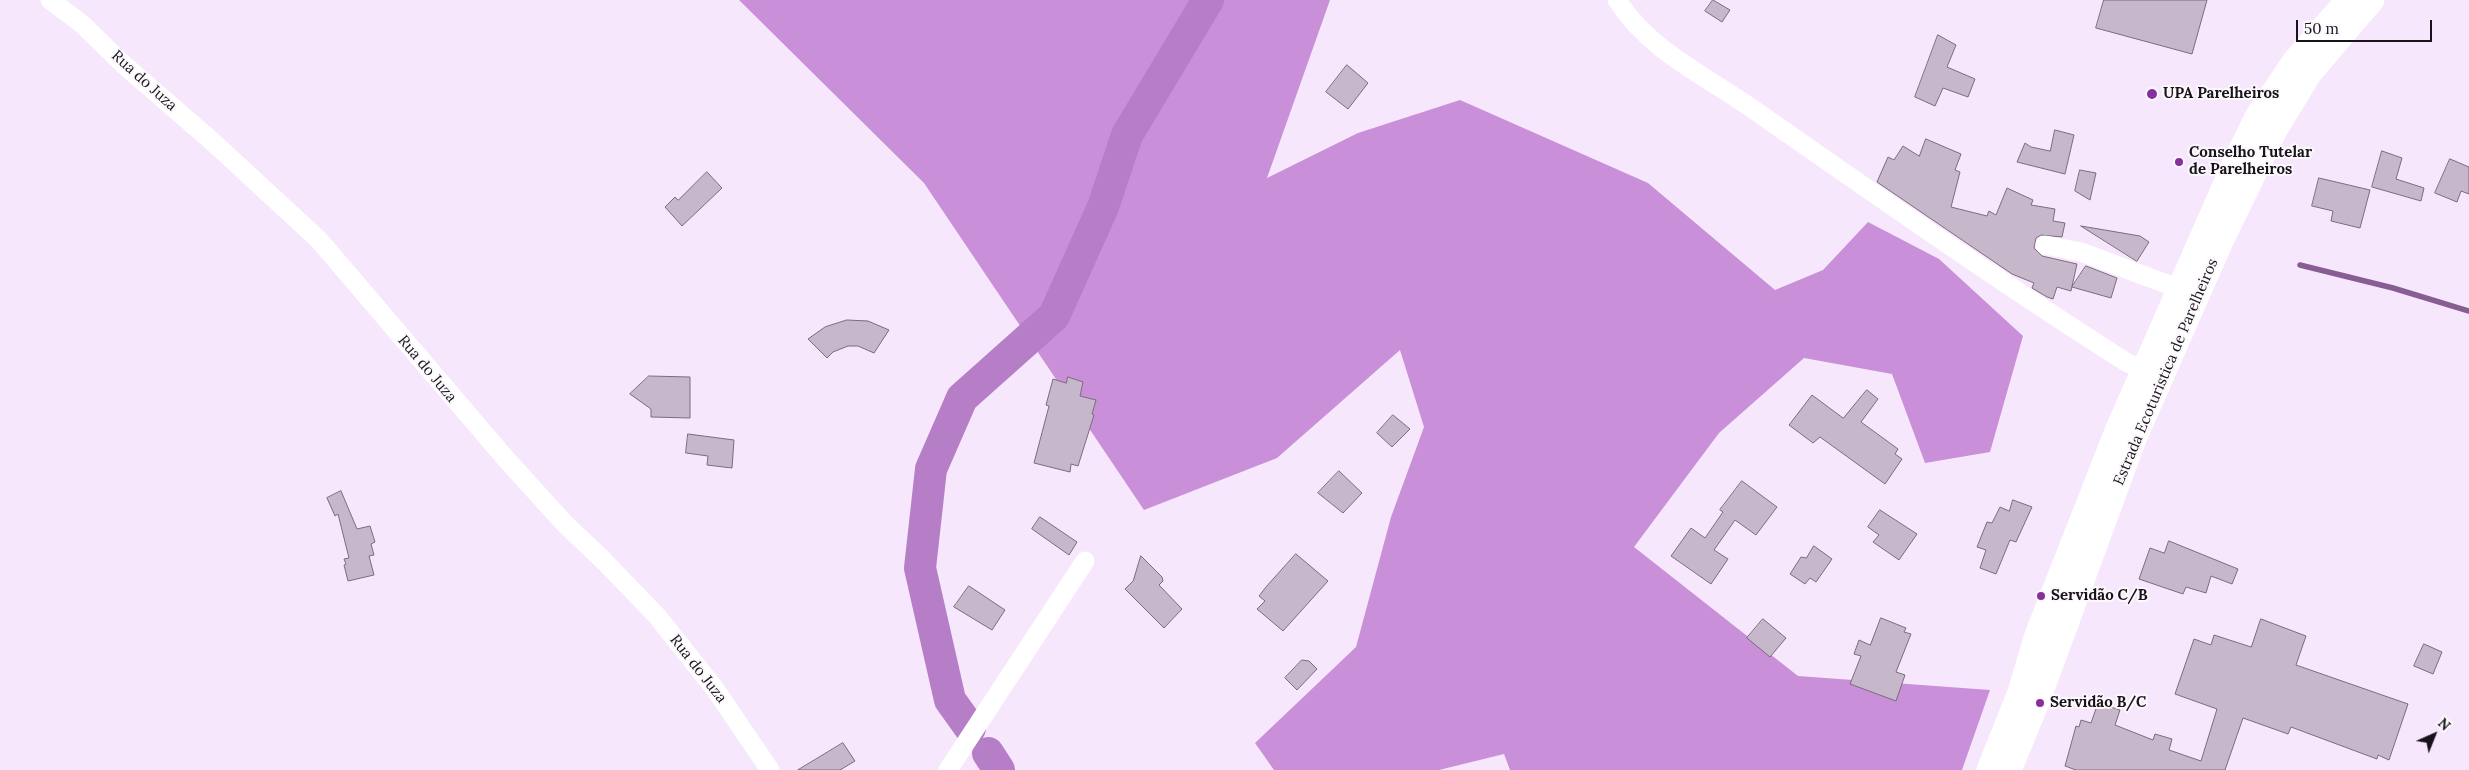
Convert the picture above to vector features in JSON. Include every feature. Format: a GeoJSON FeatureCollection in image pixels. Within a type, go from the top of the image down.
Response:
{"type":"FeatureCollection","features":[{"type":"Feature","properties":{"kind":"main road","name":"Estrada Ecoturistica de Parelheiros"},"geometry":{"type":"LineString","coordinates":[[2005,767],[2038,700],[2126,435],[2143,370],[2180,289],[2209,218],[2257,117],[2294,62],[2348,0]]}},
{"type":"Feature","properties":{"kind":"main road","name":"Estrada Ecoturistica de Parelheiros"},"geometry":{"type":"LineString","coordinates":[[2126,435],[2275,130],[2309,74],[2372,0]]}},
{"type":"Feature","properties":{"kind":"street","name":"Rua do Juza"},"geometry":{"type":"LineString","coordinates":[[50,0],[82,24],[123,64],[214,143],[319,240],[506,459],[565,524],[615,571],[662,623],[715,689],[770,770]]}},
{"type":"Feature","properties":{"kind":"street"},"geometry":{"type":"LineString","coordinates":[[1617,0],[1627,17],[1643,34],[1666,52],[1756,111],[2031,301],[2126,362],[2143,370]]}},
{"type":"Feature","properties":{"kind":"street"},"geometry":{"type":"LineString","coordinates":[[2045,245],[2081,252],[2180,289]]}},
{"type":"Feature","properties":{"kind":"street"},"geometry":{"type":"LineString","coordinates":[[948,770],[1085,561]]}},
{"type":"Feature","properties":{"kind":"shaded area"},"geometry":{"type":"Polygon","coordinates":[[[739,0],[1330,0],[1267,178],[1358,133],[1460,100],[1648,183],[1775,290],[1823,270],[1868,222],[1939,259],[2023,336],[1990,452],[1925,463],[1892,374],[1804,358],[1719,433],[1634,547],[1798,676],[1990,690],[1962,770],[1510,770],[1504,754],[1439,770],[1274,770],[1255,743],[1356,647],[1391,517],[1424,427],[1400,350],[1277,458],[1144,510],[924,183],[739,0]]]}},
{"type":"Feature","properties":{"kind":"building"},"geometry":{"type":"Polygon","coordinates":[[[1713,0],[1730,10],[1722,22],[1705,11],[1713,0]]]}},
{"type":"Feature","properties":{"kind":"building"},"geometry":{"type":"Polygon","coordinates":[[[2104,0],[2207,0],[2192,54],[2096,28],[2104,0]]]}},
{"type":"Feature","properties":{"kind":"building"},"geometry":{"type":"Polygon","coordinates":[[[1938,35],[1956,45],[1947,67],[1975,79],[1968,97],[1943,88],[1935,106],[1915,97],[1938,35]]]}},
{"type":"Feature","properties":{"kind":"building"},"geometry":{"type":"Polygon","coordinates":[[[1347,65],[1368,83],[1348,109],[1326,92],[1347,65]]]}},
{"type":"Feature","properties":{"kind":"building"},"geometry":{"type":"Polygon","coordinates":[[[2055,130],[2074,135],[2065,174],[2017,162],[2025,143],[2031,147],[2050,151],[2055,130]]]}},
{"type":"Feature","properties":{"kind":"building"},"geometry":{"type":"Polygon","coordinates":[[[1926,139],[1961,154],[1955,170],[1960,172],[1951,207],[1987,216],[1989,211],[1996,215],[2007,188],[2033,200],[2031,205],[2055,209],[2053,221],[2065,223],[2062,237],[2041,235],[2036,238],[2034,248],[2042,256],[2077,264],[2071,291],[2057,287],[2053,299],[2047,297],[2032,288],[2034,283],[2012,274],[1877,182],[1888,157],[1894,160],[1903,146],[1919,156],[1926,139]]]}},
{"type":"Feature","properties":{"kind":"building"},"geometry":{"type":"Polygon","coordinates":[[[2382,151],[2402,158],[2396,179],[2424,188],[2421,201],[2372,187],[2382,151]]]}},
{"type":"Feature","properties":{"kind":"building"},"geometry":{"type":"Polygon","coordinates":[[[2450,159],[2469,167],[2469,194],[2461,191],[2457,202],[2435,193],[2450,159]]]}},
{"type":"Feature","properties":{"kind":"building"},"geometry":{"type":"Polygon","coordinates":[[[2080,170],[2096,173],[2090,200],[2075,191],[2080,170]]]}},
{"type":"Feature","properties":{"kind":"building"},"geometry":{"type":"Polygon","coordinates":[[[707,172],[722,188],[682,226],[665,207],[675,197],[678,200],[707,172]]]}},
{"type":"Feature","properties":{"kind":"building"},"geometry":{"type":"Polygon","coordinates":[[[2319,178],[2370,190],[2360,228],[2331,221],[2333,211],[2312,206],[2319,178]]]}},
{"type":"Feature","properties":{"kind":"building"},"geometry":{"type":"Polygon","coordinates":[[[2081,226],[2140,236],[2149,242],[2137,261],[2081,226]]]}},
{"type":"Feature","properties":{"kind":"building"},"geometry":{"type":"Polygon","coordinates":[[[2086,266],[2117,278],[2111,298],[2072,287],[2086,266]]]}},
{"type":"Feature","properties":{"kind":"building"},"geometry":{"type":"Polygon","coordinates":[[[847,320],[868,321],[889,330],[874,353],[858,346],[848,346],[833,352],[827,358],[808,339],[825,327],[847,320]]]}},
{"type":"Feature","properties":{"kind":"building"},"geometry":{"type":"Polygon","coordinates":[[[649,376],[690,377],[690,418],[651,417],[651,409],[630,394],[649,376]]]}},
{"type":"Feature","properties":{"kind":"building"},"geometry":{"type":"Polygon","coordinates":[[[1068,377],[1083,382],[1080,396],[1096,400],[1092,414],[1094,415],[1078,466],[1071,464],[1070,472],[1034,463],[1049,406],[1046,405],[1053,379],[1066,383],[1068,377]]]}},
{"type":"Feature","properties":{"kind":"building"},"geometry":{"type":"Polygon","coordinates":[[[1867,390],[1878,399],[1861,422],[1898,449],[1895,454],[1902,459],[1885,484],[1820,437],[1813,443],[1789,425],[1812,395],[1843,418],[1867,390]]]}},
{"type":"Feature","properties":{"kind":"building"},"geometry":{"type":"Polygon","coordinates":[[[1393,415],[1410,429],[1392,447],[1377,433],[1393,415]]]}},
{"type":"Feature","properties":{"kind":"building"},"geometry":{"type":"Polygon","coordinates":[[[688,434],[734,440],[732,468],[707,465],[708,456],[686,453],[688,434]]]}},
{"type":"Feature","properties":{"kind":"building"},"geometry":{"type":"Polygon","coordinates":[[[1339,471],[1362,493],[1343,513],[1318,493],[1339,471]]]}},
{"type":"Feature","properties":{"kind":"building"},"geometry":{"type":"Polygon","coordinates":[[[1742,481],[1777,507],[1756,535],[1735,520],[1714,550],[1728,559],[1711,584],[1671,556],[1691,528],[1705,538],[1723,512],[1720,510],[1742,481]]]}},
{"type":"Feature","properties":{"kind":"building"},"geometry":{"type":"Polygon","coordinates":[[[341,491],[357,529],[370,526],[375,542],[371,544],[374,555],[369,556],[374,575],[348,581],[344,559],[349,558],[338,514],[335,516],[327,498],[341,491]]]}},
{"type":"Feature","properties":{"kind":"building"},"geometry":{"type":"Polygon","coordinates":[[[2013,500],[2032,507],[2016,542],[2010,540],[1996,574],[1980,568],[1986,550],[1977,547],[1987,522],[1992,523],[2000,507],[2009,511],[2013,500]]]}},
{"type":"Feature","properties":{"kind":"building"},"geometry":{"type":"Polygon","coordinates":[[[1880,510],[1917,534],[1899,560],[1873,542],[1879,535],[1868,527],[1880,510]]]}},
{"type":"Feature","properties":{"kind":"building"},"geometry":{"type":"Polygon","coordinates":[[[1040,517],[1077,542],[1069,555],[1032,529],[1040,517]]]}},
{"type":"Feature","properties":{"kind":"building"},"geometry":{"type":"Polygon","coordinates":[[[2169,541],[2238,569],[2232,584],[2211,576],[2206,593],[2186,587],[2183,594],[2139,579],[2150,548],[2164,553],[2169,541]]]}},
{"type":"Feature","properties":{"kind":"building"},"geometry":{"type":"Polygon","coordinates":[[[1814,546],[1832,559],[1816,582],[1810,578],[1805,584],[1790,574],[1801,557],[1806,558],[1814,546]]]}},
{"type":"Feature","properties":{"kind":"building"},"geometry":{"type":"Polygon","coordinates":[[[1296,554],[1328,581],[1283,631],[1257,609],[1265,601],[1259,596],[1296,554]]]}},
{"type":"Feature","properties":{"kind":"building"},"geometry":{"type":"Polygon","coordinates":[[[1141,556],[1162,577],[1163,581],[1159,585],[1182,609],[1164,628],[1125,589],[1133,581],[1141,556]]]}},
{"type":"Feature","properties":{"kind":"building"},"geometry":{"type":"Polygon","coordinates":[[[969,586],[1005,610],[992,630],[954,607],[969,586]]]}},
{"type":"Feature","properties":{"kind":"building"},"geometry":{"type":"Polygon","coordinates":[[[1881,618],[1906,628],[1904,632],[1911,634],[1896,672],[1905,675],[1896,701],[1850,684],[1861,656],[1854,654],[1859,640],[1870,645],[1881,618]]]}},
{"type":"Feature","properties":{"kind":"building"},"geometry":{"type":"Polygon","coordinates":[[[1763,619],[1786,638],[1770,657],[1747,638],[1763,619]]]}},
{"type":"Feature","properties":{"kind":"building"},"geometry":{"type":"Polygon","coordinates":[[[2261,619],[2306,636],[2296,665],[2408,704],[2389,760],[2378,755],[2377,759],[2291,727],[2288,734],[2243,718],[2225,770],[2076,770],[2065,766],[2076,726],[2079,727],[2081,720],[2091,723],[2098,703],[2120,710],[2115,725],[2153,740],[2155,734],[2172,739],[2169,750],[2201,761],[2217,709],[2175,694],[2194,639],[2211,645],[2214,635],[2251,647],[2261,619]]]}},
{"type":"Feature","properties":{"kind":"building"},"geometry":{"type":"Polygon","coordinates":[[[2424,644],[2442,652],[2433,674],[2414,666],[2424,644]]]}},
{"type":"Feature","properties":{"kind":"building"},"geometry":{"type":"Polygon","coordinates":[[[1302,660],[1309,661],[1317,669],[1297,690],[1285,678],[1302,660]]]}},
{"type":"Feature","properties":{"kind":"building"},"geometry":{"type":"Polygon","coordinates":[[[843,743],[855,761],[840,770],[798,770],[843,743]]]}},
{"type":"Feature","properties":{"kind":"waterway"},"geometry":{"type":"LineString","coordinates":[[970,728],[950,700],[920,568],[931,469],[962,398],[1054,316],[1103,207],[1127,135],[1208,0]]}},
{"type":"Feature","properties":{"kind":"waterway"},"geometry":{"type":"LineString","coordinates":[[2300,265],[2393,288],[2469,311]]}},
{"type":"Feature","properties":{"kind":"waterway"},"geometry":{"type":"LineString","coordinates":[[988,753],[999,770]]}},
{"type":"Feature","properties":{"kind":"place","name":"UPA Parelheiros"},"geometry":{"type":"Point","coordinates":[2152,94]}},
{"type":"Feature","properties":{"kind":"place","name":"Conselho Tutelar de Parelheiros"},"geometry":{"type":"Point","coordinates":[2179,162]}},
{"type":"Feature","properties":{"kind":"place","name":"Servidão C/B"},"geometry":{"type":"Point","coordinates":[2041,596]}},
{"type":"Feature","properties":{"kind":"place","name":"Servidão B/C"},"geometry":{"type":"Point","coordinates":[2040,703]}}]}
